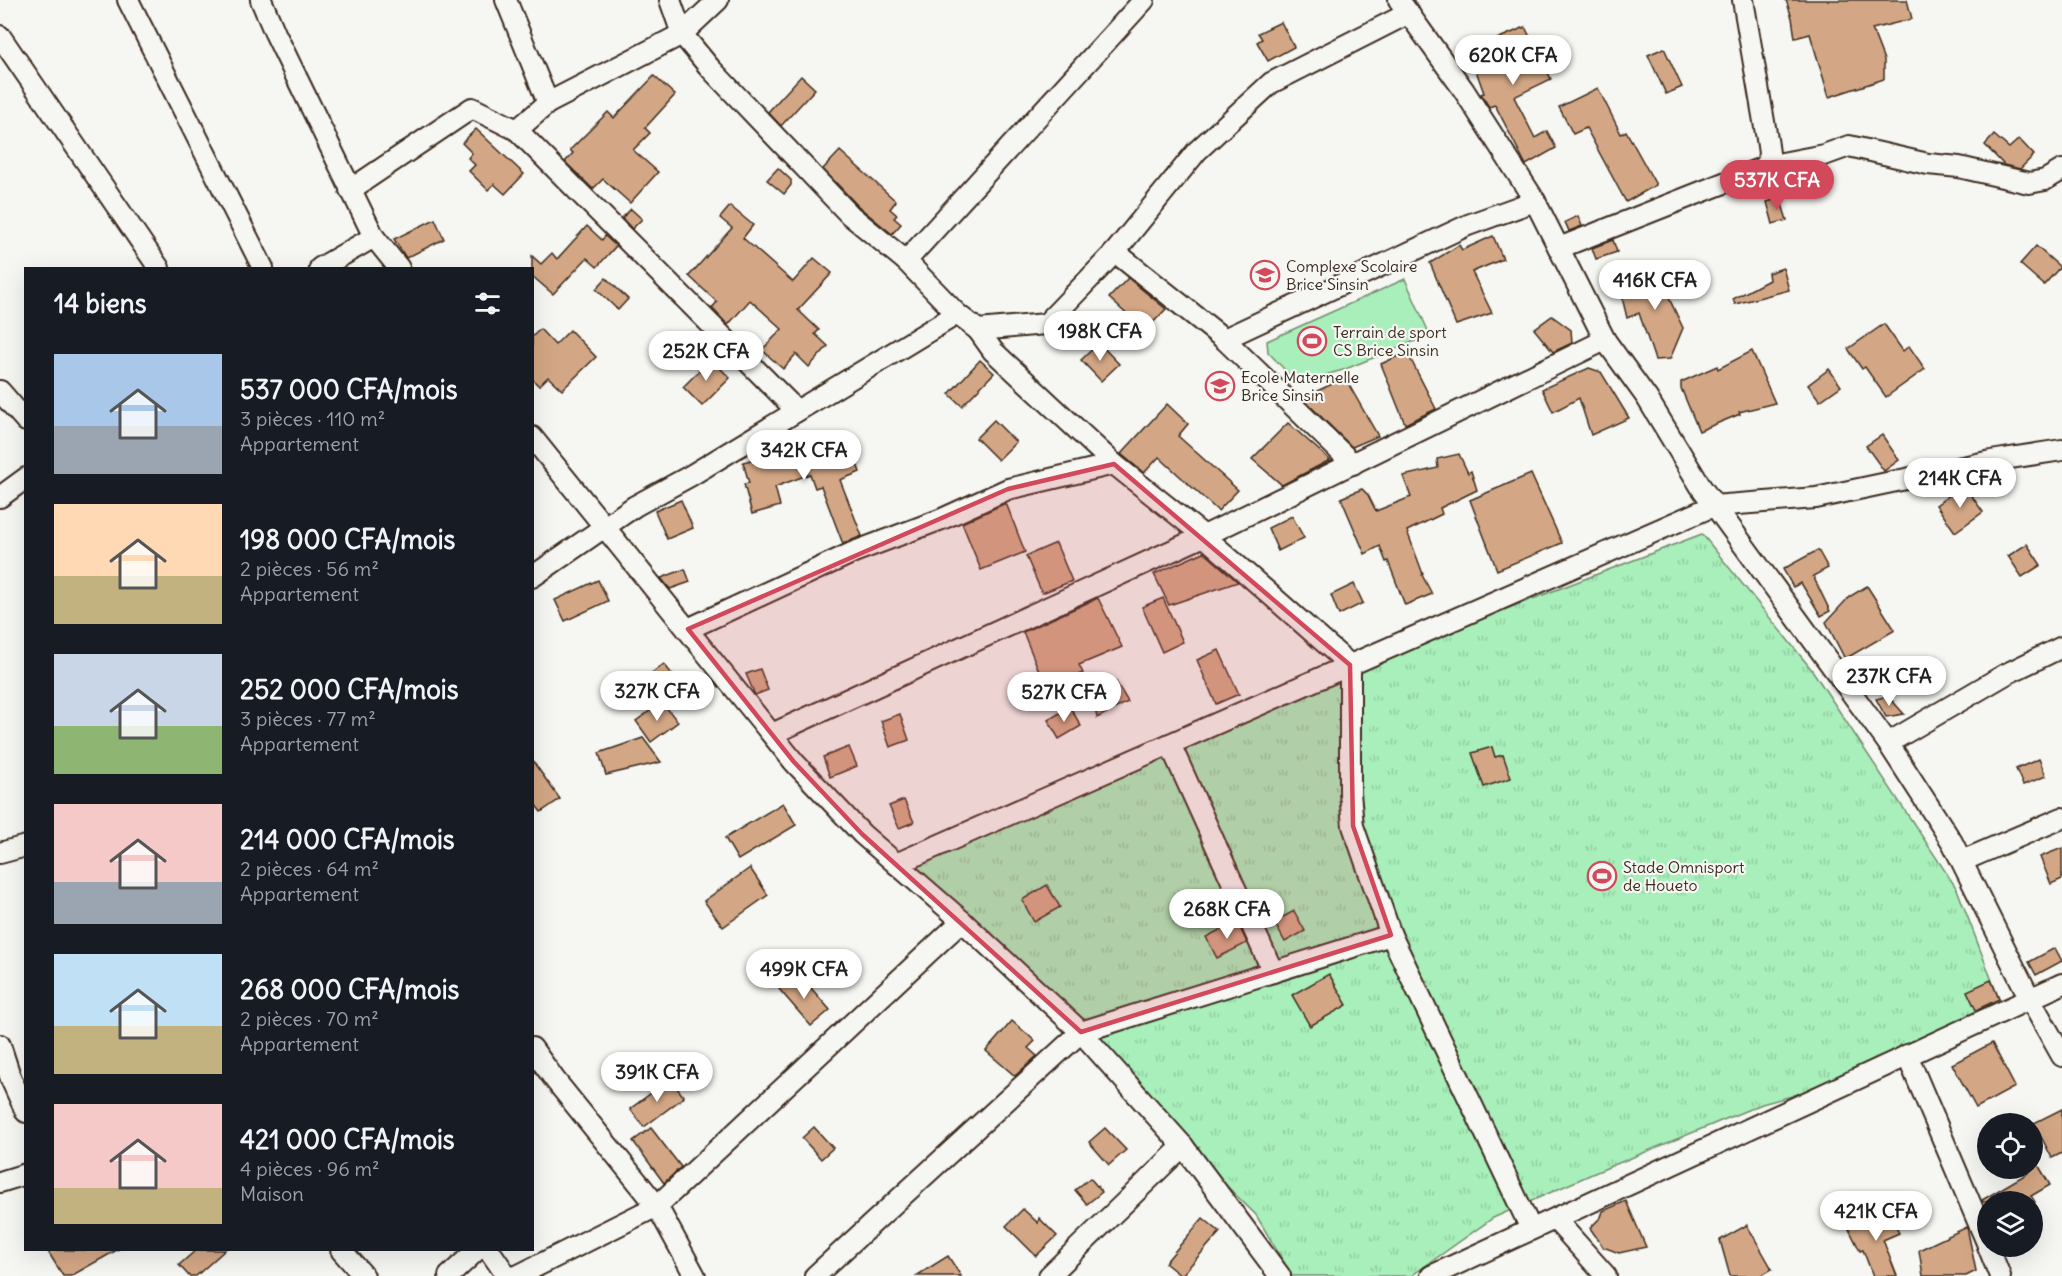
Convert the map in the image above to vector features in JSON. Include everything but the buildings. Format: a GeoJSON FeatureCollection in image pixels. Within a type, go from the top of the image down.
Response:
{"type":"FeatureCollection","features":[{"type":"Feature","properties":{"kind":"street"},"geometry":{"type":"LineString","coordinates":[[128,0],[263,267]]}},
{"type":"Feature","properties":{"kind":"street"},"geometry":{"type":"LineString","coordinates":[[261,0],[374,237],[398,267]]}},
{"type":"Feature","properties":{"kind":"street"},"geometry":{"type":"LineString","coordinates":[[506,0],[548,103]]}},
{"type":"Feature","properties":{"kind":"street"},"geometry":{"type":"LineString","coordinates":[[670,0],[682,34],[710,68],[850,215],[906,261],[957,314],[978,330],[993,351],[1114,464],[1204,536],[1350,665],[1350,793],[1353,826],[1392,935],[1532,1229]]}},
{"type":"Feature","properties":{"kind":"street"},"geometry":{"type":"LineString","coordinates":[[517,130],[548,103],[682,34],[718,0]]}},
{"type":"Feature","properties":{"kind":"street"},"geometry":{"type":"LineString","coordinates":[[906,261],[1144,0]]}},
{"type":"Feature","properties":{"kind":"street"},"geometry":{"type":"LineString","coordinates":[[1743,0],[1767,139],[1769,153],[1767,166]]}},
{"type":"Feature","properties":{"kind":"street"},"geometry":{"type":"LineString","coordinates":[[978,330],[1046,324],[1115,252],[1197,151],[1271,83],[1404,7],[1463,88],[1535,201],[1605,340],[1647,398],[1713,506],[1888,743],[1962,861],[2030,999],[2062,1056]]}},
{"type":"Feature","properties":{"kind":"street"},"geometry":{"type":"LineString","coordinates":[[0,36],[158,267]]}},
{"type":"Feature","properties":{"kind":"street"},"geometry":{"type":"LineString","coordinates":[[350,190],[472,108],[517,130],[797,411]]}},
{"type":"Feature","properties":{"kind":"street"},"geometry":{"type":"LineString","coordinates":[[1559,248],[1767,166],[1824,155],[1849,146],[2029,183],[2046,180],[2062,170]]}},
{"type":"Feature","properties":{"kind":"street"},"geometry":{"type":"LineString","coordinates":[[1224,339],[1468,225],[1535,201]]}},
{"type":"Feature","properties":{"kind":"street"},"geometry":{"type":"LineString","coordinates":[[322,267],[374,237]]}},
{"type":"Feature","properties":{"kind":"street"},"geometry":{"type":"LineString","coordinates":[[1115,252],[1224,339],[1353,464]]}},
{"type":"Feature","properties":{"kind":"street"},"geometry":{"type":"LineString","coordinates":[[534,576],[635,506],[957,314]]}},
{"type":"Feature","properties":{"kind":"street"},"geometry":{"type":"LineString","coordinates":[[772,734],[1204,536],[1605,340]]}},
{"type":"Feature","properties":{"kind":"street"},"geometry":{"type":"LineString","coordinates":[[0,391],[24,419]]}},
{"type":"Feature","properties":{"kind":"street"},"geometry":{"type":"LineString","coordinates":[[534,439],[794,762],[862,834],[962,921],[1081,1032],[1183,1146],[1280,1276]]}},
{"type":"Feature","properties":{"kind":"street"},"geometry":{"type":"LineString","coordinates":[[896,864],[1713,506],[1816,498],[1991,461],[2062,450]]}},
{"type":"Feature","properties":{"kind":"street"},"geometry":{"type":"LineString","coordinates":[[687,629],[854,552],[942,519],[1008,489],[1114,464]]}},
{"type":"Feature","properties":{"kind":"street"},"geometry":{"type":"LineString","coordinates":[[0,497],[24,479]]}},
{"type":"Feature","properties":{"kind":"street"},"geometry":{"type":"LineString","coordinates":[[1888,743],[2006,674],[2062,647]]}},
{"type":"Feature","properties":{"kind":"street"},"geometry":{"type":"LineString","coordinates":[[1170,744],[1273,972]]}},
{"type":"Feature","properties":{"kind":"street"},"geometry":{"type":"LineString","coordinates":[[1962,861],[2062,818]]}},
{"type":"Feature","properties":{"kind":"street"},"geometry":{"type":"LineString","coordinates":[[0,853],[24,847]]}},
{"type":"Feature","properties":{"kind":"street"},"geometry":{"type":"LineString","coordinates":[[517,1276],[657,1206],[962,921]]}},
{"type":"Feature","properties":{"kind":"street"},"geometry":{"type":"LineString","coordinates":[[815,1276],[1081,1032],[1392,935]]}},
{"type":"Feature","properties":{"kind":"street"},"geometry":{"type":"LineString","coordinates":[[1431,1276],[2062,984]]}},
{"type":"Feature","properties":{"kind":"street"},"geometry":{"type":"LineString","coordinates":[[0,1045],[11,1079],[24,1108]]}},
{"type":"Feature","properties":{"kind":"street"},"geometry":{"type":"LineString","coordinates":[[534,1051],[657,1206],[695,1276]]}},
{"type":"Feature","properties":{"kind":"street"},"geometry":{"type":"LineString","coordinates":[[1907,1055],[1977,1220]]}},
{"type":"Feature","properties":{"kind":"street"},"geometry":{"type":"LineString","coordinates":[[1049,1276],[1183,1146]]}},
{"type":"Feature","properties":{"kind":"street"},"geometry":{"type":"LineString","coordinates":[[0,1182],[24,1175]]}},
{"type":"Feature","properties":{"kind":"street"},"geometry":{"type":"LineString","coordinates":[[1555,1218],[1606,1276]]}},
{"type":"Feature","properties":{"kind":"street"},"geometry":{"type":"LineString","coordinates":[[342,1251],[364,1276]]}},
{"type":"Feature","properties":{"kind":"street"},"geometry":{"type":"LineString","coordinates":[[449,1276],[476,1251]]}},
{"type":"Feature","properties":{"kind":"street"},"geometry":{"type":"LineString","coordinates":[[490,1251],[507,1276]]}},
{"type":"Feature","properties":{"kind":"street"},"geometry":{"type":"LineString","coordinates":[[1993,1257],[2001,1276]]}},
{"type":"Feature","properties":{"kind":"highlighted area"},"geometry":{"type":"Polygon","coordinates":[[[1114,464],[1350,665],[1353,826],[1391,935],[1081,1032],[862,834],[794,762],[688,629],[1008,489],[1114,464]]]}},
{"type":"Feature","properties":{"kind":"green space"},"geometry":{"type":"Polygon","coordinates":[[[1405,279],[1430,335],[1343,370],[1297,383],[1268,352],[1267,341],[1405,279]]]}},
{"type":"Feature","properties":{"kind":"green space"},"geometry":{"type":"Polygon","coordinates":[[[1702,534],[1812,670],[1957,889],[1999,999],[1909,1050],[1874,1074],[1762,1104],[1592,1174],[1493,1218],[1411,1276],[1292,1276],[1256,1215],[907,869],[1355,667],[1702,534]]]}},
{"type":"Feature","properties":{"kind":"place","name":"Complexe Scolaire Brice Sinsin"},"geometry":{"type":"Point","coordinates":[1265,275]}},
{"type":"Feature","properties":{"kind":"place","name":"Terrain de sport CS Brice Sinsin"},"geometry":{"type":"Point","coordinates":[1312,341]}},
{"type":"Feature","properties":{"kind":"place","name":"Ecole Maternelle Brice Sinsin"},"geometry":{"type":"Point","coordinates":[1220,386]}},
{"type":"Feature","properties":{"kind":"place","name":"Stade Omnisport de Houeto"},"geometry":{"type":"Point","coordinates":[1602,876]}}]}
